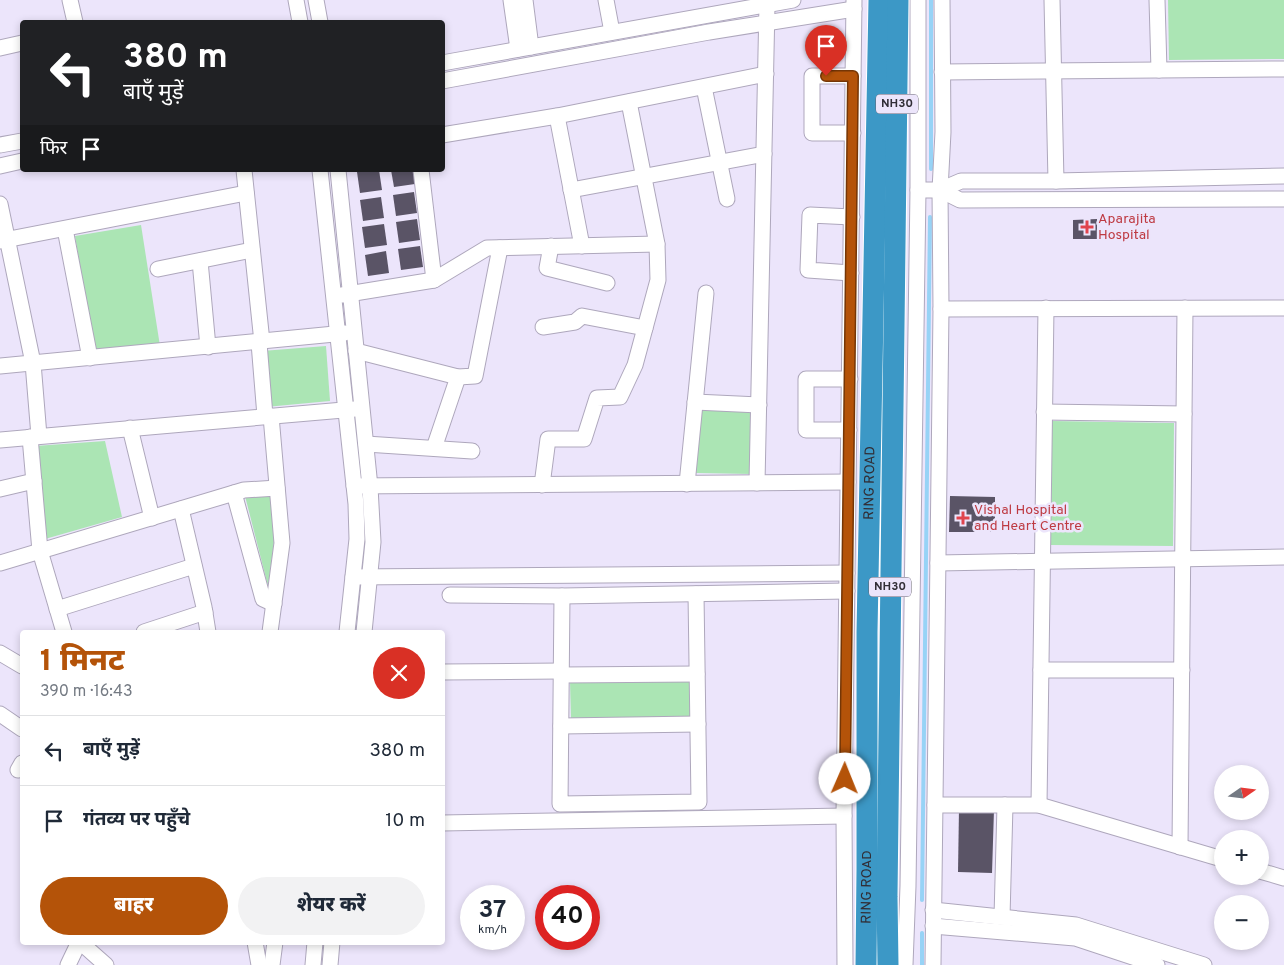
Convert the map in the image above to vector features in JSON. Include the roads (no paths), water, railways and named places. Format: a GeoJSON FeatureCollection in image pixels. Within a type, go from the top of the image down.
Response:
{"type":"FeatureCollection","features":[{"type":"Feature","properties":{"kind":"highway","name":"RING ROAD"},"geometry":{"type":"LineString","coordinates":[[866,965],[867,632],[879,0]]}},
{"type":"Feature","properties":{"kind":"highway","name":"RING ROAD"},"geometry":{"type":"LineString","coordinates":[[888,965],[887,878],[898,0]]}},
{"type":"Feature","properties":{"kind":"street"},"geometry":{"type":"LineString","coordinates":[[70,0],[75,20]]}},
{"type":"Feature","properties":{"kind":"street"},"geometry":{"type":"LineString","coordinates":[[296,0],[300,20]]}},
{"type":"Feature","properties":{"kind":"street"},"geometry":{"type":"LineString","coordinates":[[316,0],[320,20]]}},
{"type":"Feature","properties":{"kind":"street"},"geometry":{"type":"LineString","coordinates":[[511,0],[525,48]]}},
{"type":"Feature","properties":{"kind":"street"},"geometry":{"type":"LineString","coordinates":[[525,0],[525,48]]}},
{"type":"Feature","properties":{"kind":"street"},"geometry":{"type":"LineString","coordinates":[[606,0],[612,32]]}},
{"type":"Feature","properties":{"kind":"street"},"geometry":{"type":"LineString","coordinates":[[445,62],[612,32],[750,4],[767,5],[793,0]]}},
{"type":"Feature","properties":{"kind":"street"},"geometry":{"type":"LineString","coordinates":[[905,965],[908,886],[918,190],[918,0]]}},
{"type":"Feature","properties":{"kind":"street"},"geometry":{"type":"LineString","coordinates":[[932,965],[941,309],[940,190],[943,132],[942,0]]}},
{"type":"Feature","properties":{"kind":"street"},"geometry":{"type":"LineString","coordinates":[[1052,0],[1056,181]]}},
{"type":"Feature","properties":{"kind":"street"},"geometry":{"type":"LineString","coordinates":[[1158,0],[1159,70]]}},
{"type":"Feature","properties":{"kind":"street"},"geometry":{"type":"LineString","coordinates":[[445,80],[767,23],[854,4],[844,816],[845,965]]}},
{"type":"Feature","properties":{"kind":"street"},"geometry":{"type":"LineString","coordinates":[[757,483],[767,5]]}},
{"type":"Feature","properties":{"kind":"street"},"geometry":{"type":"LineString","coordinates":[[0,48],[20,43]]}},
{"type":"Feature","properties":{"kind":"street"},"geometry":{"type":"LineString","coordinates":[[942,72],[1284,68]]}},
{"type":"Feature","properties":{"kind":"street"},"geometry":{"type":"LineString","coordinates":[[445,135],[557,116],[766,74]]}},
{"type":"Feature","properties":{"kind":"street"},"geometry":{"type":"LineString","coordinates":[[853,76],[812,76],[812,133],[853,133]]}},
{"type":"Feature","properties":{"kind":"street"},"geometry":{"type":"LineString","coordinates":[[704,87],[727,199]]}},
{"type":"Feature","properties":{"kind":"street"},"geometry":{"type":"LineString","coordinates":[[542,485],[548,439],[584,439],[597,398],[620,397],[635,364],[658,280],[657,244],[630,102]]}},
{"type":"Feature","properties":{"kind":"street"},"geometry":{"type":"LineString","coordinates":[[557,116],[582,246]]}},
{"type":"Feature","properties":{"kind":"street"},"geometry":{"type":"LineString","coordinates":[[0,144],[20,141]]}},
{"type":"Feature","properties":{"kind":"street"},"geometry":{"type":"LineString","coordinates":[[571,190],[764,154]]}},
{"type":"Feature","properties":{"kind":"street"},"geometry":{"type":"LineString","coordinates":[[0,166],[20,161]]}},
{"type":"Feature","properties":{"kind":"street"},"geometry":{"type":"LineString","coordinates":[[244,172],[260,343],[282,543],[270,630]]}},
{"type":"Feature","properties":{"kind":"street"},"geometry":{"type":"LineString","coordinates":[[320,172],[354,486],[357,539],[347,630]]}},
{"type":"Feature","properties":{"kind":"street"},"geometry":{"type":"LineString","coordinates":[[338,172],[370,487],[373,542],[364,630]]}},
{"type":"Feature","properties":{"kind":"street"},"geometry":{"type":"LineString","coordinates":[[422,172],[434,280]]}},
{"type":"Feature","properties":{"kind":"street"},"geometry":{"type":"LineString","coordinates":[[918,190],[940,190],[961,181],[1284,176]]}},
{"type":"Feature","properties":{"kind":"street"},"geometry":{"type":"LineString","coordinates":[[940,190],[960,200],[1284,199]]}},
{"type":"Feature","properties":{"kind":"street"},"geometry":{"type":"LineString","coordinates":[[4,241],[246,194]]}},
{"type":"Feature","properties":{"kind":"street"},"geometry":{"type":"LineString","coordinates":[[0,204],[4,241],[33,363],[34,481],[40,551],[63,630]]}},
{"type":"Feature","properties":{"kind":"street"},"geometry":{"type":"LineString","coordinates":[[851,272],[808,270],[810,215],[852,218]]}},
{"type":"Feature","properties":{"kind":"street"},"geometry":{"type":"LineString","coordinates":[[65,229],[90,358]]}},
{"type":"Feature","properties":{"kind":"street"},"geometry":{"type":"LineString","coordinates":[[333,296],[434,280],[487,248],[657,244]]}},
{"type":"Feature","properties":{"kind":"street"},"geometry":{"type":"LineString","coordinates":[[551,246],[547,268],[607,284]]}},
{"type":"Feature","properties":{"kind":"street"},"geometry":{"type":"LineString","coordinates":[[356,351],[458,377],[475,376],[500,248]]}},
{"type":"Feature","properties":{"kind":"street"},"geometry":{"type":"LineString","coordinates":[[158,270],[252,250]]}},
{"type":"Feature","properties":{"kind":"street"},"geometry":{"type":"LineString","coordinates":[[200,261],[208,347]]}},
{"type":"Feature","properties":{"kind":"street"},"geometry":{"type":"LineString","coordinates":[[687,484],[706,293]]}},
{"type":"Feature","properties":{"kind":"street"},"geometry":{"type":"LineString","coordinates":[[1039,805],[1046,308]]}},
{"type":"Feature","properties":{"kind":"street"},"geometry":{"type":"LineString","coordinates":[[1180,847],[1185,308]]}},
{"type":"Feature","properties":{"kind":"street"},"geometry":{"type":"LineString","coordinates":[[941,309],[1284,308]]}},
{"type":"Feature","properties":{"kind":"street"},"geometry":{"type":"LineString","coordinates":[[544,327],[575,322],[582,316],[645,328]]}},
{"type":"Feature","properties":{"kind":"street"},"geometry":{"type":"LineString","coordinates":[[0,366],[260,343],[354,332]]}},
{"type":"Feature","properties":{"kind":"street"},"geometry":{"type":"LineString","coordinates":[[434,448],[458,377]]}},
{"type":"Feature","properties":{"kind":"street"},"geometry":{"type":"LineString","coordinates":[[849,430],[806,430],[806,378],[850,379]]}},
{"type":"Feature","properties":{"kind":"street"},"geometry":{"type":"LineString","coordinates":[[695,402],[759,405]]}},
{"type":"Feature","properties":{"kind":"street"},"geometry":{"type":"LineString","coordinates":[[0,440],[362,408]]}},
{"type":"Feature","properties":{"kind":"street"},"geometry":{"type":"LineString","coordinates":[[1044,412],[1184,414]]}},
{"type":"Feature","properties":{"kind":"street"},"geometry":{"type":"LineString","coordinates":[[130,428],[152,518]]}},
{"type":"Feature","properties":{"kind":"street"},"geometry":{"type":"LineString","coordinates":[[366,444],[472,451]]}},
{"type":"Feature","properties":{"kind":"street"},"geometry":{"type":"LineString","coordinates":[[0,490],[34,481]]}},
{"type":"Feature","properties":{"kind":"street"},"geometry":{"type":"LineString","coordinates":[[354,486],[848,482]]}},
{"type":"Feature","properties":{"kind":"street"},"geometry":{"type":"LineString","coordinates":[[0,563],[244,490],[277,488]]}},
{"type":"Feature","properties":{"kind":"street"},"geometry":{"type":"LineString","coordinates":[[234,493],[262,599],[274,604]]}},
{"type":"Feature","properties":{"kind":"street"},"geometry":{"type":"LineString","coordinates":[[181,509],[208,630]]}},
{"type":"Feature","properties":{"kind":"street"},"geometry":{"type":"LineString","coordinates":[[938,563],[1284,557]]}},
{"type":"Feature","properties":{"kind":"street"},"geometry":{"type":"LineString","coordinates":[[57,609],[194,566]]}},
{"type":"Feature","properties":{"kind":"street"},"geometry":{"type":"LineString","coordinates":[[353,577],[847,573]]}},
{"type":"Feature","properties":{"kind":"street"},"geometry":{"type":"LineString","coordinates":[[450,595],[562,596],[847,591]]}},
{"type":"Feature","properties":{"kind":"street"},"geometry":{"type":"LineString","coordinates":[[562,596],[560,804],[699,802],[696,594]]}},
{"type":"Feature","properties":{"kind":"street"},"geometry":{"type":"LineString","coordinates":[[156,630],[205,612]]}},
{"type":"Feature","properties":{"kind":"street"},"geometry":{"type":"LineString","coordinates":[[0,653],[20,665]]}},
{"type":"Feature","properties":{"kind":"street"},"geometry":{"type":"LineString","coordinates":[[1041,670],[1182,670]]}},
{"type":"Feature","properties":{"kind":"street"},"geometry":{"type":"LineString","coordinates":[[445,672],[697,674]]}},
{"type":"Feature","properties":{"kind":"street"},"geometry":{"type":"LineString","coordinates":[[0,714],[20,728]]}},
{"type":"Feature","properties":{"kind":"street"},"geometry":{"type":"LineString","coordinates":[[561,726],[698,724]]}},
{"type":"Feature","properties":{"kind":"street"},"geometry":{"type":"LineString","coordinates":[[935,805],[1039,805],[1214,858]]}},
{"type":"Feature","properties":{"kind":"street"},"geometry":{"type":"LineString","coordinates":[[1002,917],[1004,805]]}},
{"type":"Feature","properties":{"kind":"street"},"geometry":{"type":"LineString","coordinates":[[445,822],[844,816]]}},
{"type":"Feature","properties":{"kind":"street"},"geometry":{"type":"LineString","coordinates":[[1269,874],[1284,878]]}},
{"type":"Feature","properties":{"kind":"street"},"geometry":{"type":"LineString","coordinates":[[933,910],[1076,924],[1204,965]]}},
{"type":"Feature","properties":{"kind":"street"},"geometry":{"type":"LineString","coordinates":[[933,926],[1075,938],[1157,965]]}},
{"type":"Feature","properties":{"kind":"street"},"geometry":{"type":"LineString","coordinates":[[68,965],[78,945]]}},
{"type":"Feature","properties":{"kind":"street"},"geometry":{"type":"LineString","coordinates":[[83,945],[106,965]]}},
{"type":"Feature","properties":{"kind":"street"},"geometry":{"type":"LineString","coordinates":[[256,945],[259,965]]}},
{"type":"Feature","properties":{"kind":"street"},"geometry":{"type":"LineString","coordinates":[[272,965],[275,945]]}},
{"type":"Feature","properties":{"kind":"street"},"geometry":{"type":"LineString","coordinates":[[312,965],[315,945]]}},
{"type":"Feature","properties":{"kind":"street"},"geometry":{"type":"LineString","coordinates":[[330,965],[332,945]]}},
{"type":"Feature","properties":{"kind":"waterway"},"geometry":{"type":"LineString","coordinates":[[931,0],[931,169]]}},
{"type":"Feature","properties":{"kind":"waterway"},"geometry":{"type":"LineString","coordinates":[[922,900],[930,217]]}},
{"type":"Feature","properties":{"kind":"waterway"},"geometry":{"type":"LineString","coordinates":[[922,933],[922,965]]}},
{"type":"Feature","properties":{"kind":"place","name":"Aparajita Hospital"},"geometry":{"type":"Point","coordinates":[1087,227]}},
{"type":"Feature","properties":{"kind":"place","name":"Vishal Hospital and Heart Centre"},"geometry":{"type":"Point","coordinates":[963,518]}}]}
